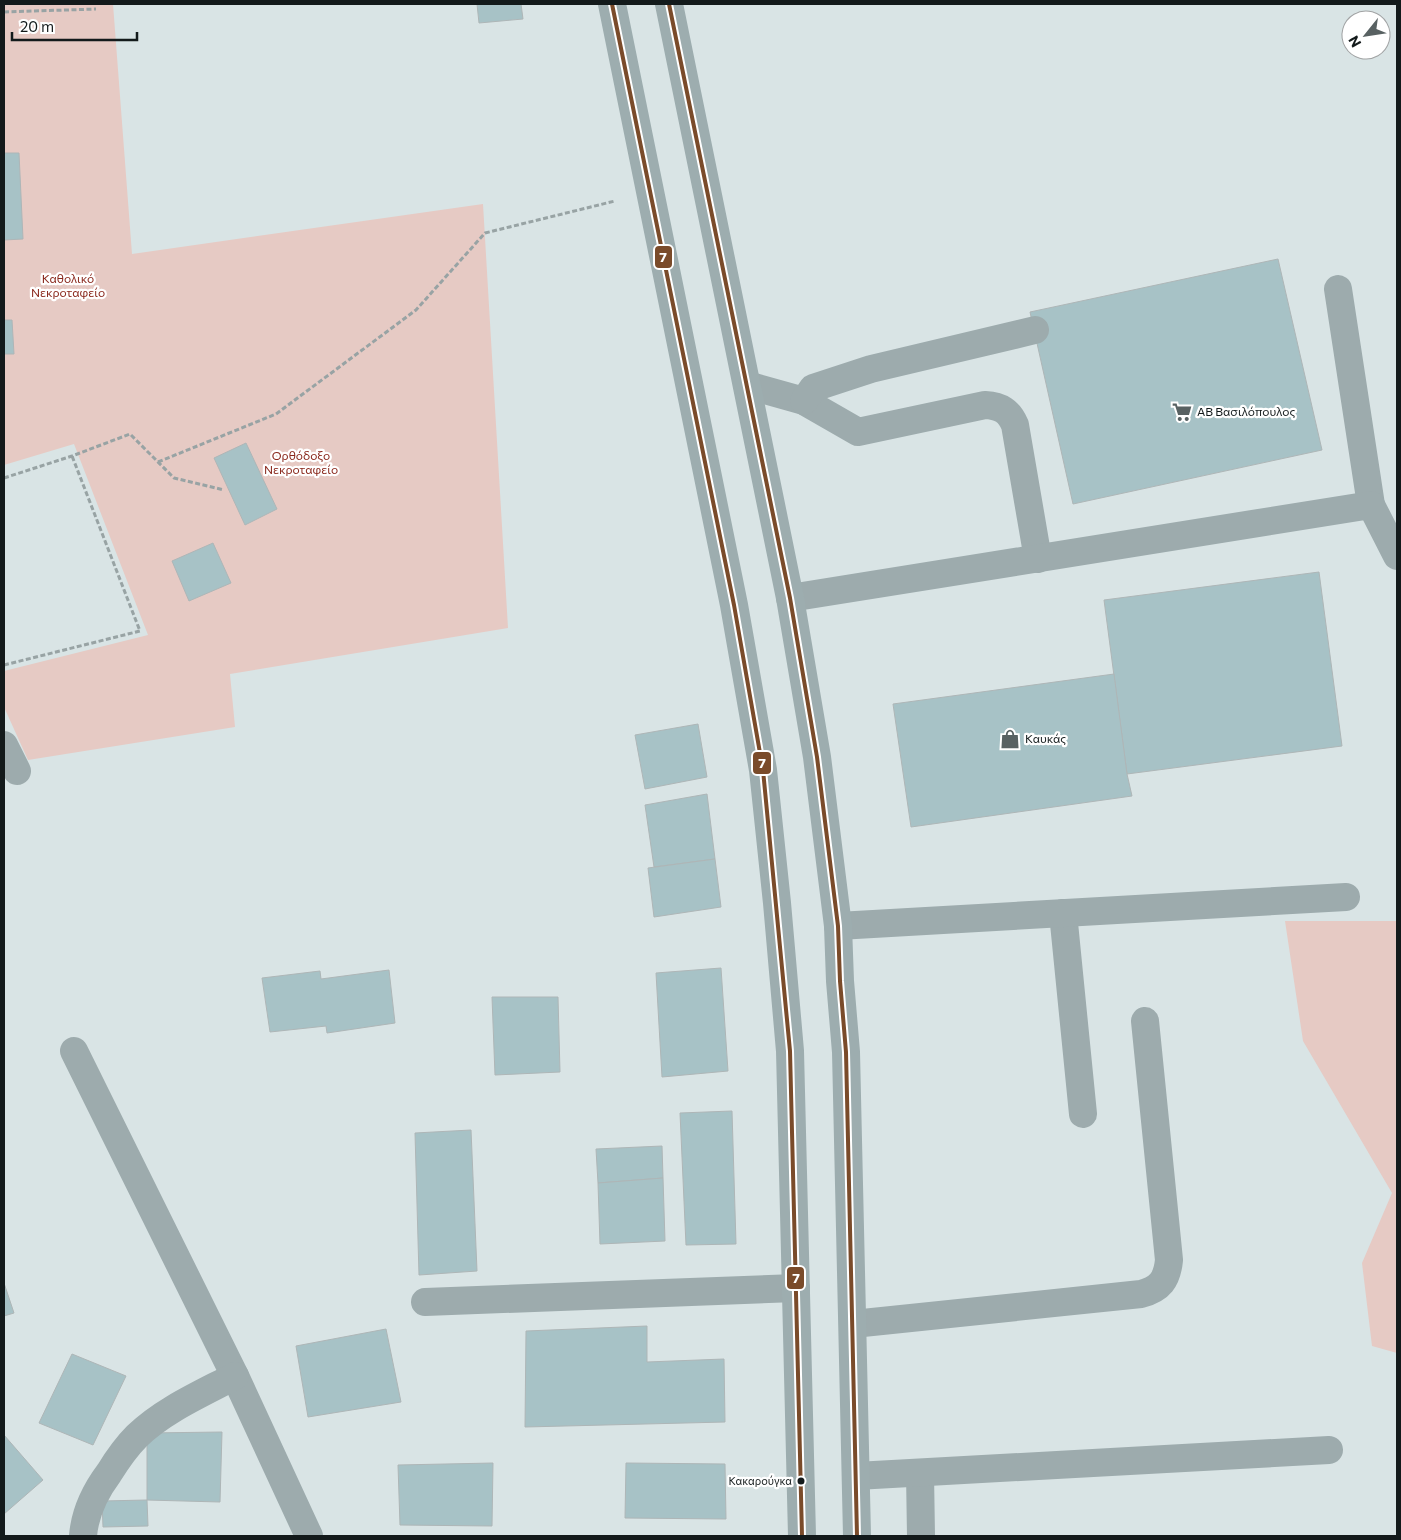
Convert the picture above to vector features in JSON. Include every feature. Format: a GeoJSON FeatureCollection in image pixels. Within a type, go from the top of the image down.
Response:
{"type":"FeatureCollection","features":[{"type":"Feature","properties":{"kind":"main road"},"geometry":{"type":"LineString","coordinates":[[612,4],[734,605],[763,770],[778,903],[790,1051],[802,1536]]}},
{"type":"Feature","properties":{"kind":"main road"},"geometry":{"type":"LineString","coordinates":[[669,4],[790,598],[817,757],[838,926],[846,1052],[857,1536]]}},
{"type":"Feature","properties":{"kind":"street"},"geometry":{"type":"LineString","coordinates":[[1338,289],[1371,505],[1397,556]]}},
{"type":"Feature","properties":{"kind":"street"},"geometry":{"type":"LineString","coordinates":[[804,401],[813,388],[871,369],[1035,330]]}},
{"type":"Feature","properties":{"kind":"street"},"geometry":{"type":"LineString","coordinates":[[747,385],[804,401],[858,432],[985,405],[1004,409],[1011,416],[1014,425],[1038,559]]}},
{"type":"Feature","properties":{"kind":"street"},"geometry":{"type":"LineString","coordinates":[[790,598],[1371,505]]}},
{"type":"Feature","properties":{"kind":"street"},"geometry":{"type":"LineString","coordinates":[[4,745],[17,771]]}},
{"type":"Feature","properties":{"kind":"street"},"geometry":{"type":"LineString","coordinates":[[838,926],[1346,897]]}},
{"type":"Feature","properties":{"kind":"street"},"geometry":{"type":"LineString","coordinates":[[1063,913],[1082,1114]]}},
{"type":"Feature","properties":{"kind":"street"},"geometry":{"type":"LineString","coordinates":[[853,1324],[1140,1294],[1152,1291],[1161,1283],[1168,1272],[1169,1260],[1145,1021]]}},
{"type":"Feature","properties":{"kind":"street"},"geometry":{"type":"LineString","coordinates":[[74,1051],[235,1376],[309,1536]]}},
{"type":"Feature","properties":{"kind":"street"},"geometry":{"type":"LineString","coordinates":[[425,1302],[796,1288]]}},
{"type":"Feature","properties":{"kind":"street"},"geometry":{"type":"LineString","coordinates":[[83,1536],[86,1516],[94,1496],[131,1442],[159,1417],[235,1376]]}},
{"type":"Feature","properties":{"kind":"street"},"geometry":{"type":"LineString","coordinates":[[856,1476],[1329,1450]]}},
{"type":"Feature","properties":{"kind":"street"},"geometry":{"type":"LineString","coordinates":[[920,1473],[921,1536]]}},
{"type":"Feature","properties":{"kind":"path"},"geometry":{"type":"LineString","coordinates":[[4,12],[96,9]]}},
{"type":"Feature","properties":{"kind":"path"},"geometry":{"type":"LineString","coordinates":[[158,462],[276,414],[416,310],[484,233],[618,200]]}},
{"type":"Feature","properties":{"kind":"path"},"geometry":{"type":"LineString","coordinates":[[4,478],[72,456],[130,434],[174,478],[224,490]]}},
{"type":"Feature","properties":{"kind":"path"},"geometry":{"type":"LineString","coordinates":[[4,665],[140,631],[72,456]]}},
{"type":"Feature","properties":{"kind":"green space","name":"Ορθόδοξο Νεκροταφείο"},"geometry":{"type":"Polygon","coordinates":[[[4,4],[113,4],[132,254],[483,204],[508,628],[230,674],[235,727],[28,760],[4,707],[4,671],[148,635],[74,444],[4,465],[4,4]]]}},
{"type":"Feature","properties":{"kind":"green space"},"geometry":{"type":"Polygon","coordinates":[[[1285,921],[1397,921],[1397,1353],[1372,1346],[1362,1263],[1392,1193],[1303,1041],[1285,921]]]}},
{"type":"Feature","properties":{"kind":"building"},"geometry":{"type":"Polygon","coordinates":[[[477,4],[521,4],[523,19],[479,23],[477,4]]]}},
{"type":"Feature","properties":{"kind":"building"},"geometry":{"type":"Polygon","coordinates":[[[4,153],[19,153],[23,239],[4,240],[4,153]]]}},
{"type":"Feature","properties":{"kind":"building","name":"ΑΒ Βασιλόπουλος"},"geometry":{"type":"Polygon","coordinates":[[[1278,259],[1322,450],[1073,504],[1030,312],[1278,259]]]}},
{"type":"Feature","properties":{"kind":"building"},"geometry":{"type":"Polygon","coordinates":[[[4,320],[12,320],[14,354],[4,354],[4,320]]]}},
{"type":"Feature","properties":{"kind":"building"},"geometry":{"type":"Polygon","coordinates":[[[246,443],[277,509],[245,525],[214,458],[246,443]]]}},
{"type":"Feature","properties":{"kind":"building"},"geometry":{"type":"Polygon","coordinates":[[[213,543],[231,583],[189,601],[172,561],[213,543]]]}},
{"type":"Feature","properties":{"kind":"building"},"geometry":{"type":"Polygon","coordinates":[[[1319,572],[1342,746],[1127,774],[1104,600],[1319,572]]]}},
{"type":"Feature","properties":{"kind":"building","name":"Καυκάς"},"geometry":{"type":"Polygon","coordinates":[[[1114,674],[1127,774],[1132,796],[911,827],[893,704],[1114,674]]]}},
{"type":"Feature","properties":{"kind":"building"},"geometry":{"type":"Polygon","coordinates":[[[698,724],[707,777],[645,789],[635,735],[698,724]]]}},
{"type":"Feature","properties":{"kind":"building"},"geometry":{"type":"Polygon","coordinates":[[[707,794],[715,859],[654,867],[645,805],[707,794]]]}},
{"type":"Feature","properties":{"kind":"building"},"geometry":{"type":"Polygon","coordinates":[[[715,859],[721,907],[654,917],[648,868],[715,859]]]}},
{"type":"Feature","properties":{"kind":"building"},"geometry":{"type":"Polygon","coordinates":[[[721,968],[728,1071],[662,1077],[656,973],[721,968]]]}},
{"type":"Feature","properties":{"kind":"building"},"geometry":{"type":"Polygon","coordinates":[[[389,970],[395,1023],[327,1033],[326,1026],[270,1032],[262,978],[320,971],[321,979],[389,970]]]}},
{"type":"Feature","properties":{"kind":"building"},"geometry":{"type":"Polygon","coordinates":[[[492,997],[558,997],[560,1072],[495,1075],[492,997]]]}},
{"type":"Feature","properties":{"kind":"building"},"geometry":{"type":"Polygon","coordinates":[[[732,1111],[736,1244],[686,1245],[680,1113],[732,1111]]]}},
{"type":"Feature","properties":{"kind":"building"},"geometry":{"type":"Polygon","coordinates":[[[471,1130],[477,1271],[419,1275],[415,1133],[471,1130]]]}},
{"type":"Feature","properties":{"kind":"building"},"geometry":{"type":"Polygon","coordinates":[[[662,1146],[663,1178],[598,1183],[596,1149],[662,1146]]]}},
{"type":"Feature","properties":{"kind":"building"},"geometry":{"type":"Polygon","coordinates":[[[663,1178],[665,1241],[600,1244],[598,1183],[663,1178]]]}},
{"type":"Feature","properties":{"kind":"building"},"geometry":{"type":"Polygon","coordinates":[[[4,1283],[14,1313],[4,1316],[4,1283]]]}},
{"type":"Feature","properties":{"kind":"building"},"geometry":{"type":"Polygon","coordinates":[[[647,1326],[647,1362],[724,1359],[725,1422],[525,1427],[526,1331],[647,1326]]]}},
{"type":"Feature","properties":{"kind":"building"},"geometry":{"type":"Polygon","coordinates":[[[386,1329],[401,1402],[308,1417],[296,1346],[386,1329]]]}},
{"type":"Feature","properties":{"kind":"building"},"geometry":{"type":"Polygon","coordinates":[[[72,1354],[126,1376],[93,1445],[39,1423],[72,1354]]]}},
{"type":"Feature","properties":{"kind":"building"},"geometry":{"type":"Polygon","coordinates":[[[222,1432],[220,1502],[147,1500],[147,1433],[222,1432]]]}},
{"type":"Feature","properties":{"kind":"building"},"geometry":{"type":"Polygon","coordinates":[[[4,1435],[43,1480],[4,1514],[4,1435]]]}},
{"type":"Feature","properties":{"kind":"building"},"geometry":{"type":"Polygon","coordinates":[[[493,1463],[492,1526],[400,1525],[398,1465],[493,1463]]]}},
{"type":"Feature","properties":{"kind":"building"},"geometry":{"type":"Polygon","coordinates":[[[626,1463],[725,1464],[726,1519],[625,1518],[626,1463]]]}},
{"type":"Feature","properties":{"kind":"building"},"geometry":{"type":"Polygon","coordinates":[[[147,1500],[148,1526],[103,1527],[102,1501],[147,1500]]]}},
{"type":"Feature","properties":{"kind":"transit line","name":"7"},"geometry":{"type":"LineString","coordinates":[[612,4],[734,605],[763,770],[790,1051],[802,1536]]}},
{"type":"Feature","properties":{"kind":"transit line","name":"7"},"geometry":{"type":"LineString","coordinates":[[669,4],[790,598],[817,757],[838,926],[846,1052],[857,1536]]}},
{"type":"Feature","properties":{"kind":"place","name":"ΑΒ Βασιλόπουλος"},"geometry":{"type":"Point","coordinates":[1182,412]}},
{"type":"Feature","properties":{"kind":"place","name":"Καυκάς"},"geometry":{"type":"Point","coordinates":[1010,739]}},
{"type":"Feature","properties":{"kind":"place","name":"Κακαρούγκα"},"geometry":{"type":"Point","coordinates":[801,1481]}},
{"type":"Feature","properties":{"kind":"park label","name":"Καθολικό Νεκροταφείο"},"geometry":{"type":"Point","coordinates":[68,286]}}]}
